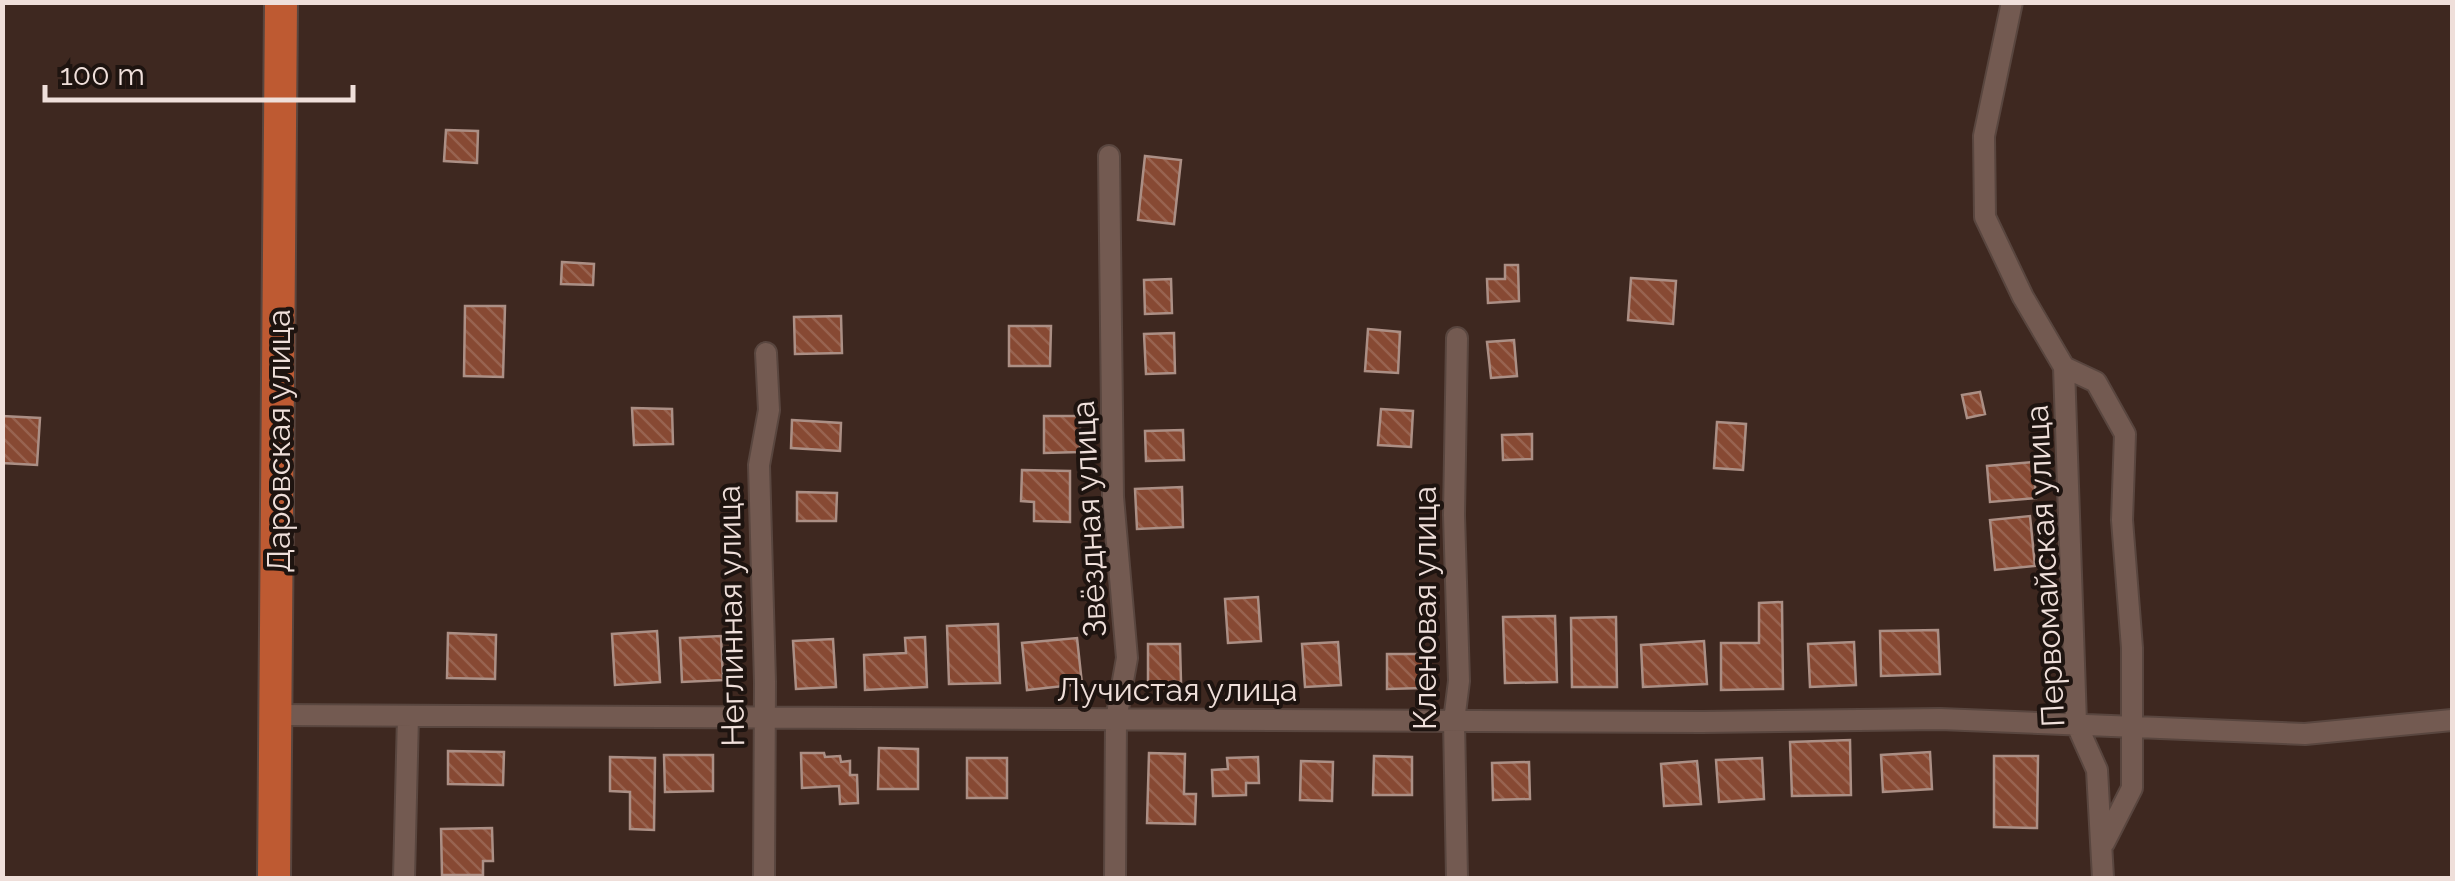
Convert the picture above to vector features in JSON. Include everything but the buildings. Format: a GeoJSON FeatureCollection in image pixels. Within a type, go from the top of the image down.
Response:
{"type":"FeatureCollection","features":[{"type":"Feature","properties":{"kind":"highway","name":"Даровская улица"},"geometry":{"type":"LineString","coordinates":[[274,878],[281,2]]}},
{"type":"Feature","properties":{"kind":"street"},"geometry":{"type":"LineString","coordinates":[[2012,2],[1984,136],[1984,217],[2023,297],[2064,367],[2096,382],[2125,434],[2122,520],[2132,648],[2132,788],[2104,844]]}},
{"type":"Feature","properties":{"kind":"street","name":"Звёздная улица"},"geometry":{"type":"LineString","coordinates":[[1109,156],[1113,496],[1127,658],[1116,720],[1115,878]]}},
{"type":"Feature","properties":{"kind":"street","name":"Кленовая улица"},"geometry":{"type":"LineString","coordinates":[[1457,338],[1457,878]]}},
{"type":"Feature","properties":{"kind":"street","name":"Неглинная улица"},"geometry":{"type":"LineString","coordinates":[[764,878],[759,465],[769,410],[766,354]]}},
{"type":"Feature","properties":{"kind":"street","name":"Первомайская улица"},"geometry":{"type":"LineString","coordinates":[[2064,367],[2076,723],[2098,770],[2103,878]]}},
{"type":"Feature","properties":{"kind":"street","name":"Лучистая улица"},"geometry":{"type":"LineString","coordinates":[[277,715],[1454,721],[1860,718],[2305,734],[2452,720]]}},
{"type":"Feature","properties":{"kind":"street"},"geometry":{"type":"LineString","coordinates":[[404,878],[408,716]]}}]}
